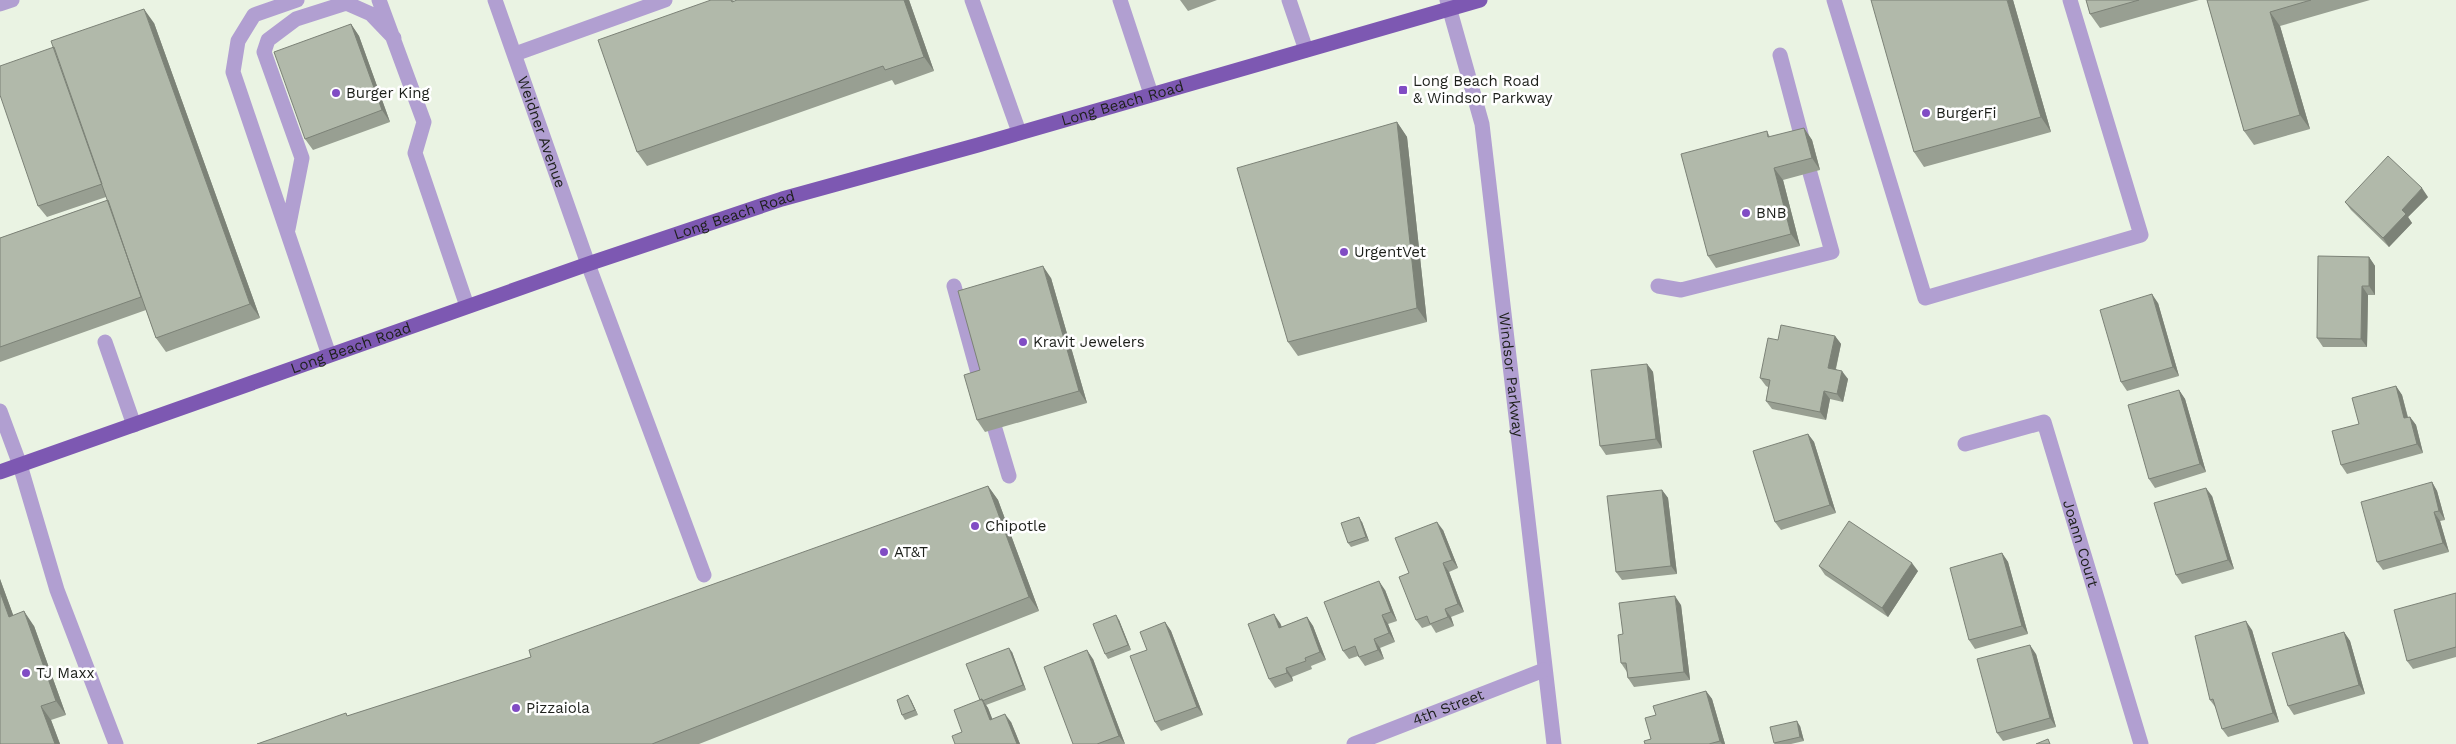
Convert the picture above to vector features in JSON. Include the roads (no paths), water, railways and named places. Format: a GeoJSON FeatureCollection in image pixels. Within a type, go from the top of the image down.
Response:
{"type":"FeatureCollection","features":[{"type":"Feature","properties":{"kind":"main road","name":"Long Beach Road"},"geometry":{"type":"LineString","coordinates":[[0,472],[467,306],[782,199],[1306,50],[1449,4],[1480,0]]}},
{"type":"Feature","properties":{"kind":"street"},"geometry":{"type":"LineString","coordinates":[[0,4],[12,0]]}},
{"type":"Feature","properties":{"kind":"street"},"geometry":{"type":"LineString","coordinates":[[297,0],[254,15],[238,41],[233,72],[288,230],[329,356]]}},
{"type":"Feature","properties":{"kind":"street"},"geometry":{"type":"LineString","coordinates":[[381,0],[424,122],[415,153],[467,306]]}},
{"type":"Feature","properties":{"kind":"street","name":"Weidner Avenue"},"geometry":{"type":"LineString","coordinates":[[496,0],[588,264],[704,575]]}},
{"type":"Feature","properties":{"kind":"street"},"geometry":{"type":"LineString","coordinates":[[515,54],[665,0]]}},
{"type":"Feature","properties":{"kind":"street"},"geometry":{"type":"LineString","coordinates":[[972,0],[1019,132]]}},
{"type":"Feature","properties":{"kind":"street"},"geometry":{"type":"LineString","coordinates":[[1120,0],[1151,94]]}},
{"type":"Feature","properties":{"kind":"street"},"geometry":{"type":"LineString","coordinates":[[1289,0],[1306,50]]}},
{"type":"Feature","properties":{"kind":"street"},"geometry":{"type":"LineString","coordinates":[[1834,0],[1925,298],[2141,235],[2070,0]]}},
{"type":"Feature","properties":{"kind":"street"},"geometry":{"type":"LineString","coordinates":[[288,230],[302,158],[264,52],[268,40],[296,19],[346,3],[371,14],[394,38]]}},
{"type":"Feature","properties":{"kind":"street","name":"Windsor Parkway"},"geometry":{"type":"LineString","coordinates":[[1449,4],[1482,124],[1554,744]]}},
{"type":"Feature","properties":{"kind":"street"},"geometry":{"type":"LineString","coordinates":[[1780,55],[1803,142]]}},
{"type":"Feature","properties":{"kind":"street"},"geometry":{"type":"LineString","coordinates":[[1658,286],[1681,290],[1832,252],[1810,172]]}},
{"type":"Feature","properties":{"kind":"street"},"geometry":{"type":"LineString","coordinates":[[954,286],[981,384]]}},
{"type":"Feature","properties":{"kind":"street"},"geometry":{"type":"LineString","coordinates":[[105,342],[134,425]]}},
{"type":"Feature","properties":{"kind":"street"},"geometry":{"type":"LineString","coordinates":[[0,411],[20,465],[58,590],[116,744]]}},
{"type":"Feature","properties":{"kind":"street","name":"Joann Court"},"geometry":{"type":"LineString","coordinates":[[1965,444],[2044,422],[2141,744]]}},
{"type":"Feature","properties":{"kind":"street"},"geometry":{"type":"LineString","coordinates":[[995,429],[1010,476]]}},
{"type":"Feature","properties":{"kind":"street","name":"4th Street"},"geometry":{"type":"LineString","coordinates":[[1354,744],[1544,670]]}},
{"type":"Feature","properties":{"kind":"place","name":"Long Beach Road & Windsor Parkway"},"geometry":{"type":"Point","coordinates":[1403,90]}},
{"type":"Feature","properties":{"kind":"place","name":"Burger King"},"geometry":{"type":"Point","coordinates":[336,93]}},
{"type":"Feature","properties":{"kind":"place","name":"BurgerFi"},"geometry":{"type":"Point","coordinates":[1926,113]}},
{"type":"Feature","properties":{"kind":"place","name":"BNB"},"geometry":{"type":"Point","coordinates":[1746,213]}},
{"type":"Feature","properties":{"kind":"place","name":"UrgentVet"},"geometry":{"type":"Point","coordinates":[1344,252]}},
{"type":"Feature","properties":{"kind":"place","name":"Kravit Jewelers"},"geometry":{"type":"Point","coordinates":[1023,342]}},
{"type":"Feature","properties":{"kind":"place","name":"Chipotle"},"geometry":{"type":"Point","coordinates":[975,526]}},
{"type":"Feature","properties":{"kind":"place","name":"AT&T"},"geometry":{"type":"Point","coordinates":[884,552]}},
{"type":"Feature","properties":{"kind":"place","name":"TJ Maxx"},"geometry":{"type":"Point","coordinates":[26,673]}},
{"type":"Feature","properties":{"kind":"place","name":"Pizzaiola"},"geometry":{"type":"Point","coordinates":[516,708]}}]}
